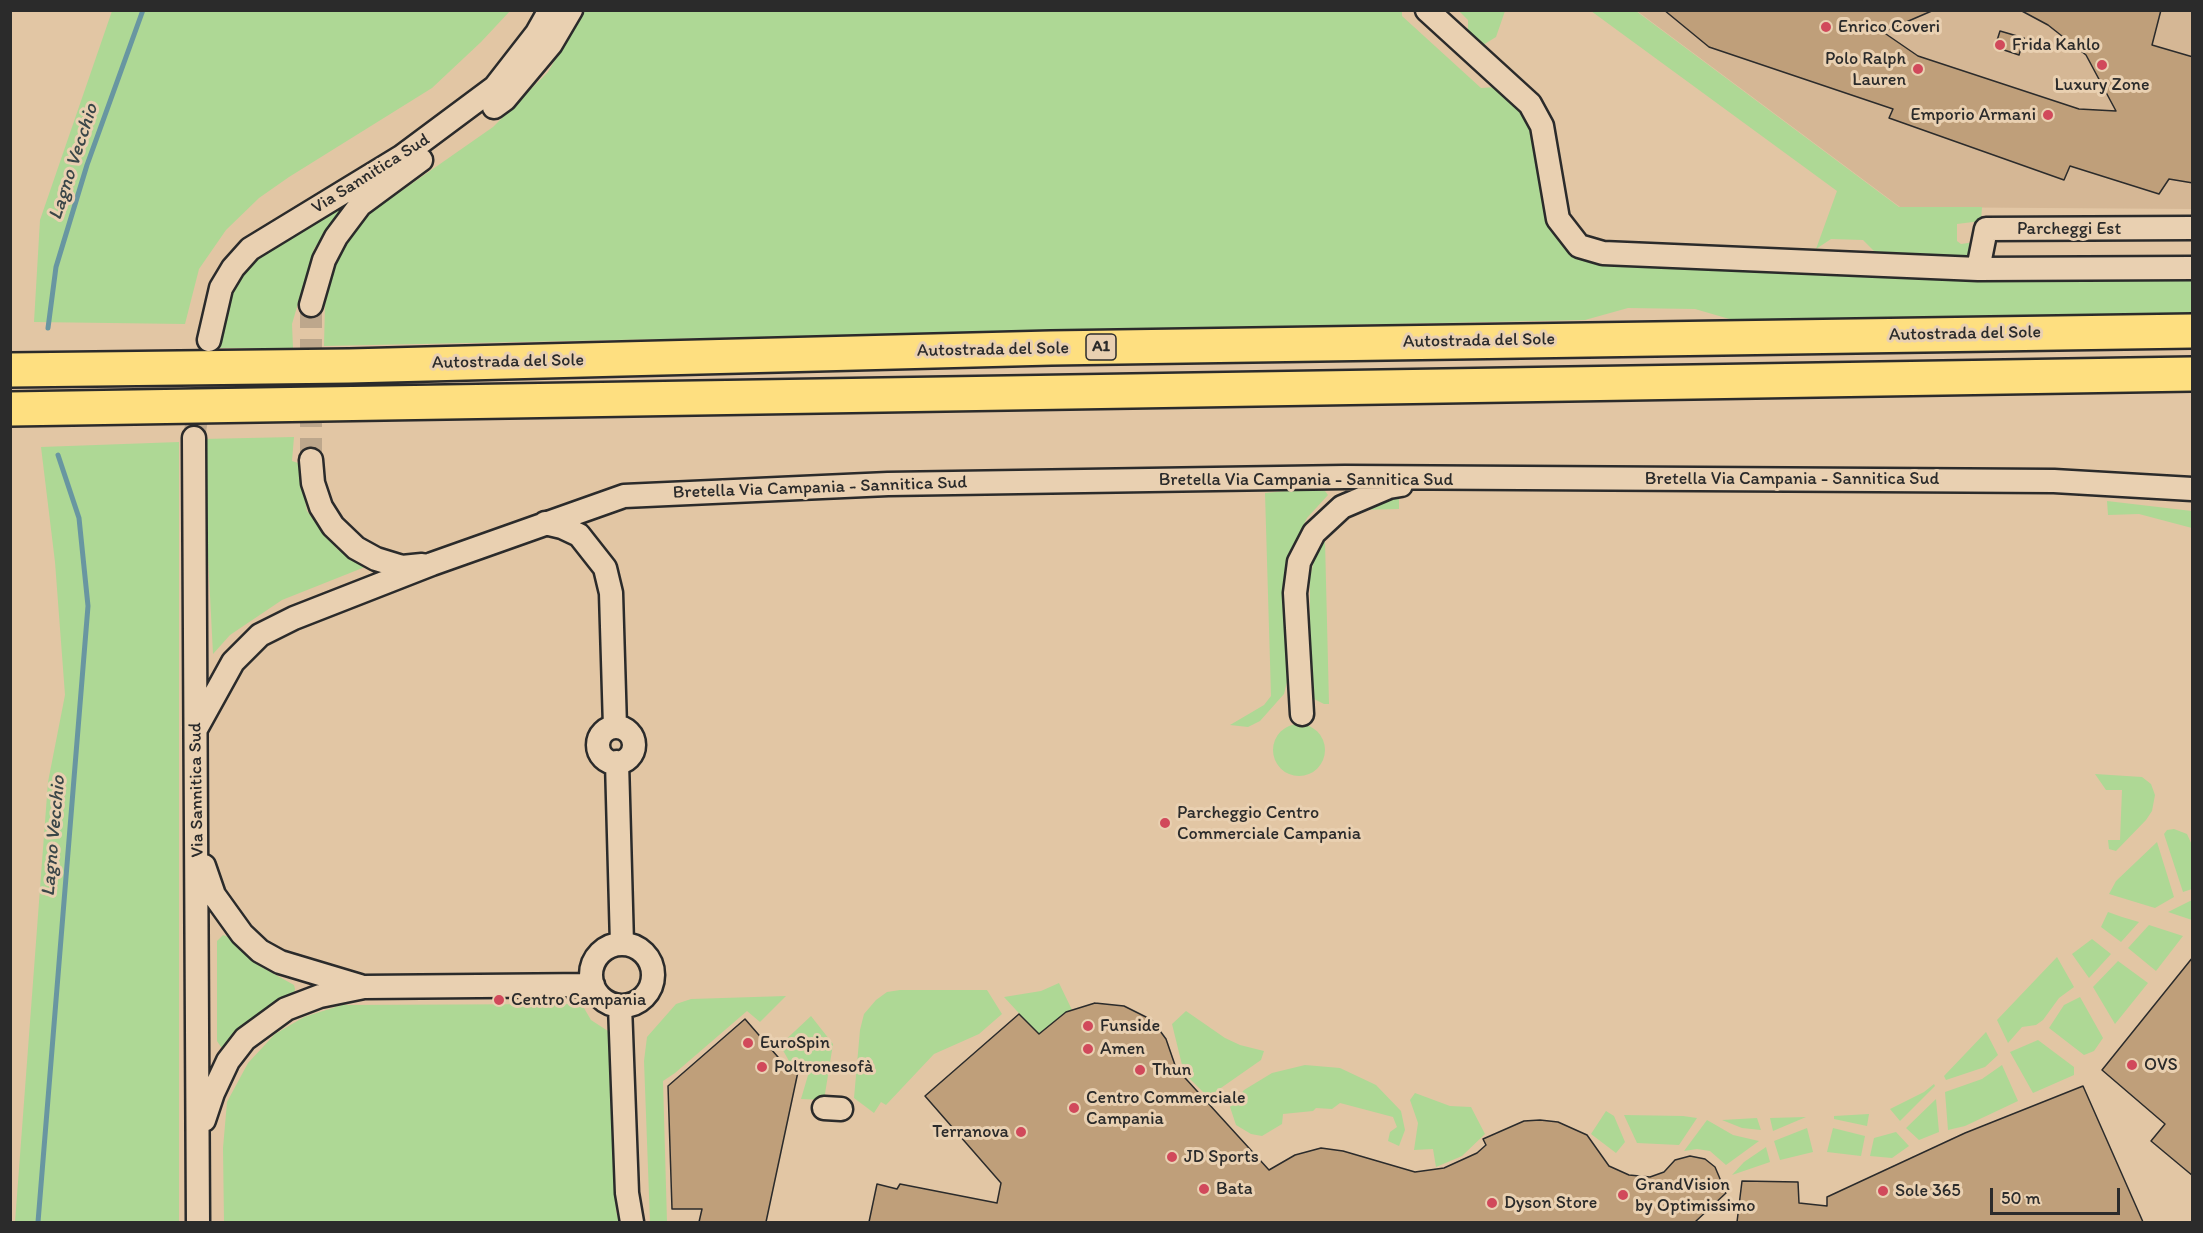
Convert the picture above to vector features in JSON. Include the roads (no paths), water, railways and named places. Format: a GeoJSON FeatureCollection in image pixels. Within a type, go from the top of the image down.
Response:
{"type":"FeatureCollection","features":[{"type":"Feature","properties":{"kind":"highway","name":"Autostrada del Sole"},"geometry":{"type":"LineString","coordinates":[[10,370],[349,366],[1087,348],[2193,331]]}},
{"type":"Feature","properties":{"kind":"highway"},"geometry":{"type":"LineString","coordinates":[[10,409],[2193,374]]}},
{"type":"Feature","properties":{"kind":"street","name":"Via Sannitica Sud"},"geometry":{"type":"LineString","coordinates":[[209,340],[221,288],[233,268],[250,249],[401,157],[479,100],[495,87],[537,33],[550,10]]}},
{"type":"Feature","properties":{"kind":"street","name":"Via Sannitica Sud"},"geometry":{"type":"LineString","coordinates":[[311,305],[324,260],[336,237],[360,205],[505,99],[551,44],[571,10]]}},
{"type":"Feature","properties":{"kind":"street"},"geometry":{"type":"LineString","coordinates":[[1427,10],[1530,104],[1542,126],[1558,219],[1579,246],[1603,253],[1978,269],[2193,268]]}},
{"type":"Feature","properties":{"kind":"street","name":"Parcheggi Est"},"geometry":{"type":"LineString","coordinates":[[1978,269],[1986,230],[2193,228]]}},
{"type":"Feature","properties":{"kind":"street","name":"Via Sannitica Sud"},"geometry":{"type":"LineString","coordinates":[[194,438],[198,847],[198,1222]]}},
{"type":"Feature","properties":{"kind":"street"},"geometry":{"type":"LineString","coordinates":[[311,460],[313,483],[321,507],[333,526],[356,548],[376,559],[402,567],[432,564]]}},
{"type":"Feature","properties":{"kind":"street","name":"Bretella Via Campania - Sannitica Sud"},"geometry":{"type":"LineString","coordinates":[[432,564],[624,496],[888,484],[1345,477],[1426,480],[2043,481],[2193,489]]}},
{"type":"Feature","properties":{"kind":"street"},"geometry":{"type":"LineString","coordinates":[[1302,714],[1295,592],[1299,562],[1314,534],[1342,507],[1389,487],[1426,480]]}},
{"type":"Feature","properties":{"kind":"street"},"geometry":{"type":"LineString","coordinates":[[545,523],[562,527],[579,535],[605,568],[611,593],[615,727],[601,734],[598,744],[606,760],[617,762],[622,944]]}},
{"type":"Feature","properties":{"kind":"street"},"geometry":{"type":"LineString","coordinates":[[196,729],[232,662],[260,635],[294,618],[432,564]]}},
{"type":"Feature","properties":{"kind":"street"},"geometry":{"type":"LineString","coordinates":[[198,847],[214,895],[242,934],[260,951],[280,963],[364,987]]}},
{"type":"Feature","properties":{"kind":"street"},"geometry":{"type":"LineString","coordinates":[[622,944],[631,945],[646,954],[653,970],[653,978],[651,987],[638,1002],[620,1006],[603,999],[593,985],[591,975],[597,957],[613,945],[622,944]]}},
{"type":"Feature","properties":{"kind":"street"},"geometry":{"type":"LineString","coordinates":[[197,1142],[213,1092],[228,1061],[245,1039],[286,1008],[320,996],[364,987],[593,985]]}},
{"type":"Feature","properties":{"kind":"street"},"geometry":{"type":"LineString","coordinates":[[620,1006],[627,1193],[632,1222]]}},
{"type":"Feature","properties":{"kind":"waterway","name":"Lagno Vecchio"},"geometry":{"type":"LineString","coordinates":[[48,328],[56,267],[87,165],[143,10]]}},
{"type":"Feature","properties":{"kind":"waterway","name":"Lagno Vecchio"},"geometry":{"type":"LineString","coordinates":[[38,1222],[88,606],[79,518],[58,455]]}},
{"type":"Feature","properties":{"kind":"tunnel"},"geometry":{"type":"LineString","coordinates":[[311,305],[311,460]]}},
{"type":"Feature","properties":{"kind":"tunnel"},"geometry":{"type":"LineString","coordinates":[[194,438],[207,354]]}},
{"type":"Feature","properties":{"kind":"place","name":"Enrico Coveri"},"geometry":{"type":"Point","coordinates":[1826,27]}},
{"type":"Feature","properties":{"kind":"place","name":"Frida Kahlo"},"geometry":{"type":"Point","coordinates":[2000,45]}},
{"type":"Feature","properties":{"kind":"place","name":"Luxury Zone"},"geometry":{"type":"Point","coordinates":[2102,65]}},
{"type":"Feature","properties":{"kind":"place","name":"Polo Ralph Lauren"},"geometry":{"type":"Point","coordinates":[1918,69]}},
{"type":"Feature","properties":{"kind":"place","name":"Emporio Armani"},"geometry":{"type":"Point","coordinates":[2048,115]}},
{"type":"Feature","properties":{"kind":"place","name":"Parcheggio Centro Commerciale Campania"},"geometry":{"type":"Point","coordinates":[1165,823]}},
{"type":"Feature","properties":{"kind":"place","name":"Centro Campania"},"geometry":{"type":"Point","coordinates":[499,1000]}},
{"type":"Feature","properties":{"kind":"place","name":"Funside"},"geometry":{"type":"Point","coordinates":[1088,1026]}},
{"type":"Feature","properties":{"kind":"place","name":"EuroSpin"},"geometry":{"type":"Point","coordinates":[748,1043]}},
{"type":"Feature","properties":{"kind":"place","name":"Amen"},"geometry":{"type":"Point","coordinates":[1088,1049]}},
{"type":"Feature","properties":{"kind":"place","name":"OVS"},"geometry":{"type":"Point","coordinates":[2132,1065]}},
{"type":"Feature","properties":{"kind":"place","name":"Poltronesofà"},"geometry":{"type":"Point","coordinates":[762,1067]}},
{"type":"Feature","properties":{"kind":"place","name":"Thun"},"geometry":{"type":"Point","coordinates":[1140,1070]}},
{"type":"Feature","properties":{"kind":"place","name":"Centro Commerciale Campania"},"geometry":{"type":"Point","coordinates":[1074,1108]}},
{"type":"Feature","properties":{"kind":"place","name":"Terranova"},"geometry":{"type":"Point","coordinates":[1021,1132]}},
{"type":"Feature","properties":{"kind":"place","name":"JD Sports"},"geometry":{"type":"Point","coordinates":[1172,1157]}},
{"type":"Feature","properties":{"kind":"place","name":"Bata"},"geometry":{"type":"Point","coordinates":[1204,1189]}},
{"type":"Feature","properties":{"kind":"place","name":"Sole 365"},"geometry":{"type":"Point","coordinates":[1883,1191]}},
{"type":"Feature","properties":{"kind":"place","name":"GrandVision by Optimissimo"},"geometry":{"type":"Point","coordinates":[1623,1195]}},
{"type":"Feature","properties":{"kind":"place","name":"Dyson Store"},"geometry":{"type":"Point","coordinates":[1492,1203]}}]}
